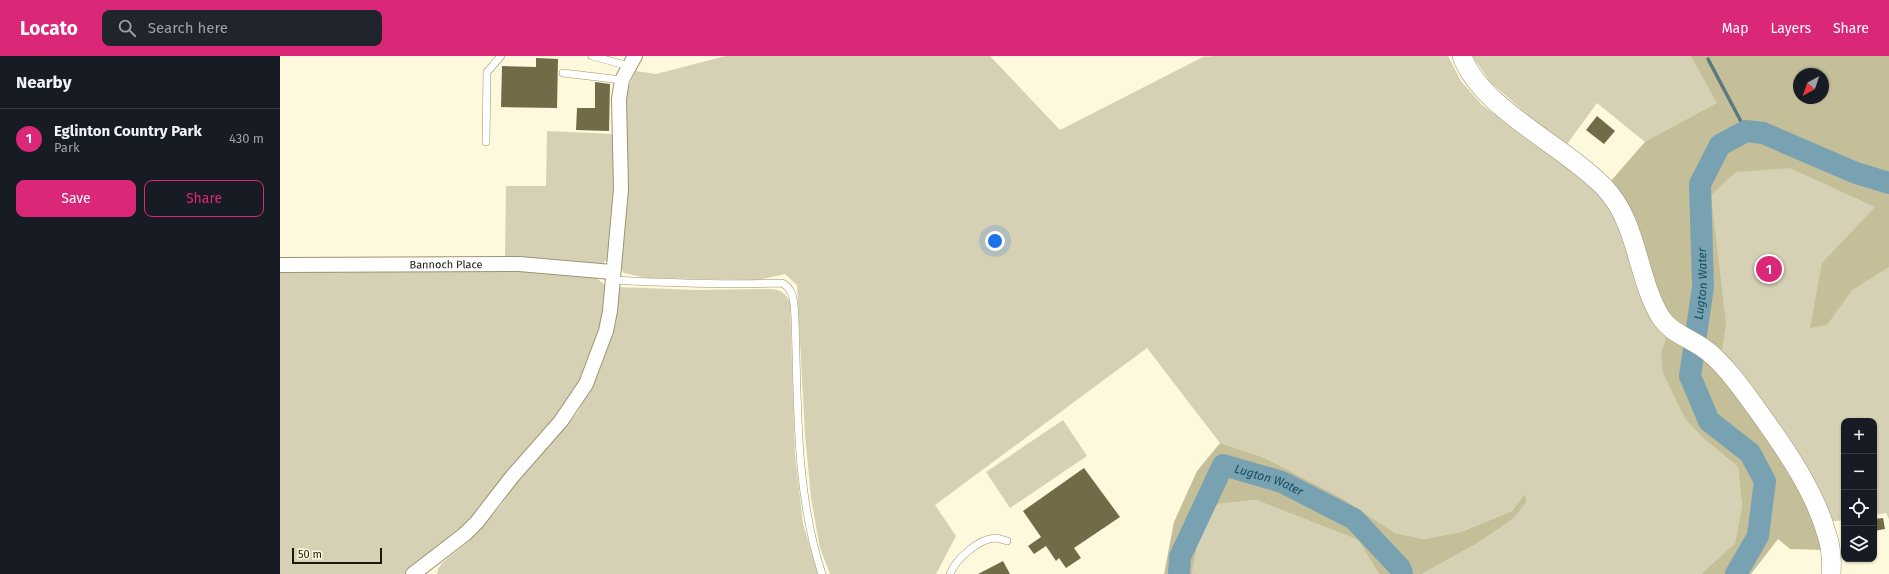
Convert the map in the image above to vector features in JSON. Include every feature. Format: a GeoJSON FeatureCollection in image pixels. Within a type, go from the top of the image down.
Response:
{"type":"FeatureCollection","features":[{"type":"Feature","properties":{"kind":"main road"},"geometry":{"type":"LineString","coordinates":[[1462,56],[1473,77],[1491,96],[1515,117],[1591,173],[1606,188],[1625,219],[1655,307],[1668,327],[1703,347],[1720,362],[1748,396],[1778,439],[1798,472],[1817,508],[1827,535],[1830,551],[1831,574]]}},
{"type":"Feature","properties":{"kind":"street"},"geometry":{"type":"LineString","coordinates":[[413,574],[465,534],[477,522],[511,478],[561,421],[586,384],[606,331],[610,312],[621,188],[619,99],[622,80],[632,61]]}},
{"type":"Feature","properties":{"kind":"street","name":"Bannoch Place"},"geometry":{"type":"LineString","coordinates":[[280,265],[519,264],[612,276]]}},
{"type":"Feature","properties":{"kind":"lane"},"geometry":{"type":"LineString","coordinates":[[486,142],[487,72],[502,56]]}},
{"type":"Feature","properties":{"kind":"lane"},"geometry":{"type":"LineString","coordinates":[[592,56],[632,61]]}},
{"type":"Feature","properties":{"kind":"lane"},"geometry":{"type":"LineString","coordinates":[[563,73],[622,80]]}},
{"type":"Feature","properties":{"kind":"lane"},"geometry":{"type":"LineString","coordinates":[[612,276],[688,284],[740,285],[782,283],[787,285],[793,296],[795,318],[802,473],[808,521],[814,550],[822,574]]}},
{"type":"Feature","properties":{"kind":"lane"},"geometry":{"type":"LineString","coordinates":[[950,574],[956,562],[965,553],[986,540],[997,538],[1007,541]]}},
{"type":"Feature","properties":{"kind":"shaded area"},"geometry":{"type":"Polygon","coordinates":[[[726,56],[990,56],[1060,130],[1203,57],[1448,56],[1461,81],[1482,105],[1587,181],[1605,200],[1618,222],[1668,334],[1663,374],[1685,419],[1704,439],[1738,467],[1742,506],[1735,543],[1701,574],[1422,574],[1476,544],[1513,519],[1525,494],[1512,511],[1461,532],[1424,539],[1395,533],[1342,498],[1265,458],[1220,443],[1147,348],[935,505],[956,536],[936,574],[830,574],[820,548],[811,498],[805,434],[797,285],[785,274],[758,280],[647,278],[624,273],[619,267],[625,103],[629,86],[636,71],[656,74],[726,56]]]}},
{"type":"Feature","properties":{"kind":"shaded area"},"geometry":{"type":"Polygon","coordinates":[[[1472,56],[1889,56],[1889,519],[1886,513],[1877,514],[1877,418],[1841,418],[1841,520],[1829,522],[1751,388],[1722,350],[1700,337],[1611,181],[1645,142],[1597,103],[1565,147],[1491,83],[1472,56]]]}},
{"type":"Feature","properties":{"kind":"shaded area"},"geometry":{"type":"Polygon","coordinates":[[[1691,56],[1889,56],[1889,267],[1852,290],[1827,325],[1810,328],[1822,263],[1875,207],[1790,168],[1736,172],[1711,195],[1726,324],[1722,350],[1683,328],[1662,307],[1611,181],[1645,142],[1717,103],[1691,56]]]}},
{"type":"Feature","properties":{"kind":"shaded area"},"geometry":{"type":"Polygon","coordinates":[[[547,131],[614,134],[616,180],[607,260],[598,267],[505,259],[506,186],[546,186],[547,131]]]}},
{"type":"Feature","properties":{"kind":"shaded area"},"geometry":{"type":"Polygon","coordinates":[[[499,268],[594,276],[605,285],[607,298],[604,319],[583,378],[557,418],[466,525],[404,574],[280,574],[280,272],[499,268]]]}},
{"type":"Feature","properties":{"kind":"shaded area"},"geometry":{"type":"Polygon","coordinates":[[[617,287],[696,290],[771,289],[778,290],[785,294],[790,303],[795,455],[803,524],[818,574],[437,574],[438,569],[443,562],[468,542],[484,525],[502,504],[515,484],[578,412],[603,360],[616,322],[617,287]]]}},
{"type":"Feature","properties":{"kind":"shaded area"},"geometry":{"type":"Polygon","coordinates":[[[1668,334],[1724,374],[1807,500],[1824,550],[1790,549],[1778,539],[1751,574],[1701,574],[1735,543],[1742,506],[1738,467],[1704,439],[1685,419],[1663,374],[1661,352],[1668,334]]]}},
{"type":"Feature","properties":{"kind":"shaded area"},"geometry":{"type":"Polygon","coordinates":[[[1063,420],[1087,456],[1010,508],[986,472],[1063,420]]]}},
{"type":"Feature","properties":{"kind":"shaded area"},"geometry":{"type":"Polygon","coordinates":[[[1220,443],[1265,458],[1342,498],[1395,533],[1424,539],[1461,532],[1512,511],[1525,494],[1526,502],[1513,519],[1476,544],[1422,574],[1379,574],[1358,540],[1256,500],[1218,504],[1201,525],[1192,574],[1164,574],[1174,522],[1197,471],[1220,443]]]}},
{"type":"Feature","properties":{"kind":"shaded area"},"geometry":{"type":"Polygon","coordinates":[[[1256,500],[1358,540],[1379,574],[1192,574],[1201,525],[1218,504],[1256,500]]]}},
{"type":"Feature","properties":{"kind":"building"},"geometry":{"type":"Polygon","coordinates":[[[536,58],[558,59],[557,108],[501,107],[502,66],[536,67],[536,58]]]}},
{"type":"Feature","properties":{"kind":"building"},"geometry":{"type":"Polygon","coordinates":[[[595,82],[610,84],[609,131],[576,130],[577,108],[595,108],[595,82]]]}},
{"type":"Feature","properties":{"kind":"building"},"geometry":{"type":"Polygon","coordinates":[[[1597,116],[1615,131],[1604,144],[1586,130],[1597,116]]]}},
{"type":"Feature","properties":{"kind":"building"},"geometry":{"type":"Polygon","coordinates":[[[1084,468],[1120,517],[1074,548],[1081,558],[1066,568],[1059,558],[1056,561],[1046,546],[1034,554],[1028,546],[1041,537],[1023,511],[1084,468]]]}},
{"type":"Feature","properties":{"kind":"building"},"geometry":{"type":"Polygon","coordinates":[[[1883,518],[1885,529],[1877,530],[1877,519],[1883,518]]]}},
{"type":"Feature","properties":{"kind":"building"},"geometry":{"type":"Polygon","coordinates":[[[1003,561],[1010,574],[978,574],[1003,561]]]}},
{"type":"Feature","properties":{"kind":"waterway"},"geometry":{"type":"LineString","coordinates":[[1708,59],[1746,131]]}},
{"type":"Feature","properties":{"kind":"waterway","name":"Lugton Water"},"geometry":{"type":"LineString","coordinates":[[1736,574],[1758,536],[1765,481],[1750,453],[1709,421],[1690,376],[1703,287],[1700,184],[1720,145],[1746,131],[1763,133],[1856,173],[1889,183]]}},
{"type":"Feature","properties":{"kind":"waterway","name":"Lugton Water"},"geometry":{"type":"LineString","coordinates":[[1179,574],[1180,557],[1223,465],[1282,482],[1354,519],[1400,568],[1402,574]]}},
{"type":"Feature","properties":{"kind":"place","name":"Eglinton Country Park"},"geometry":{"type":"Point","coordinates":[1769,269]}}]}
